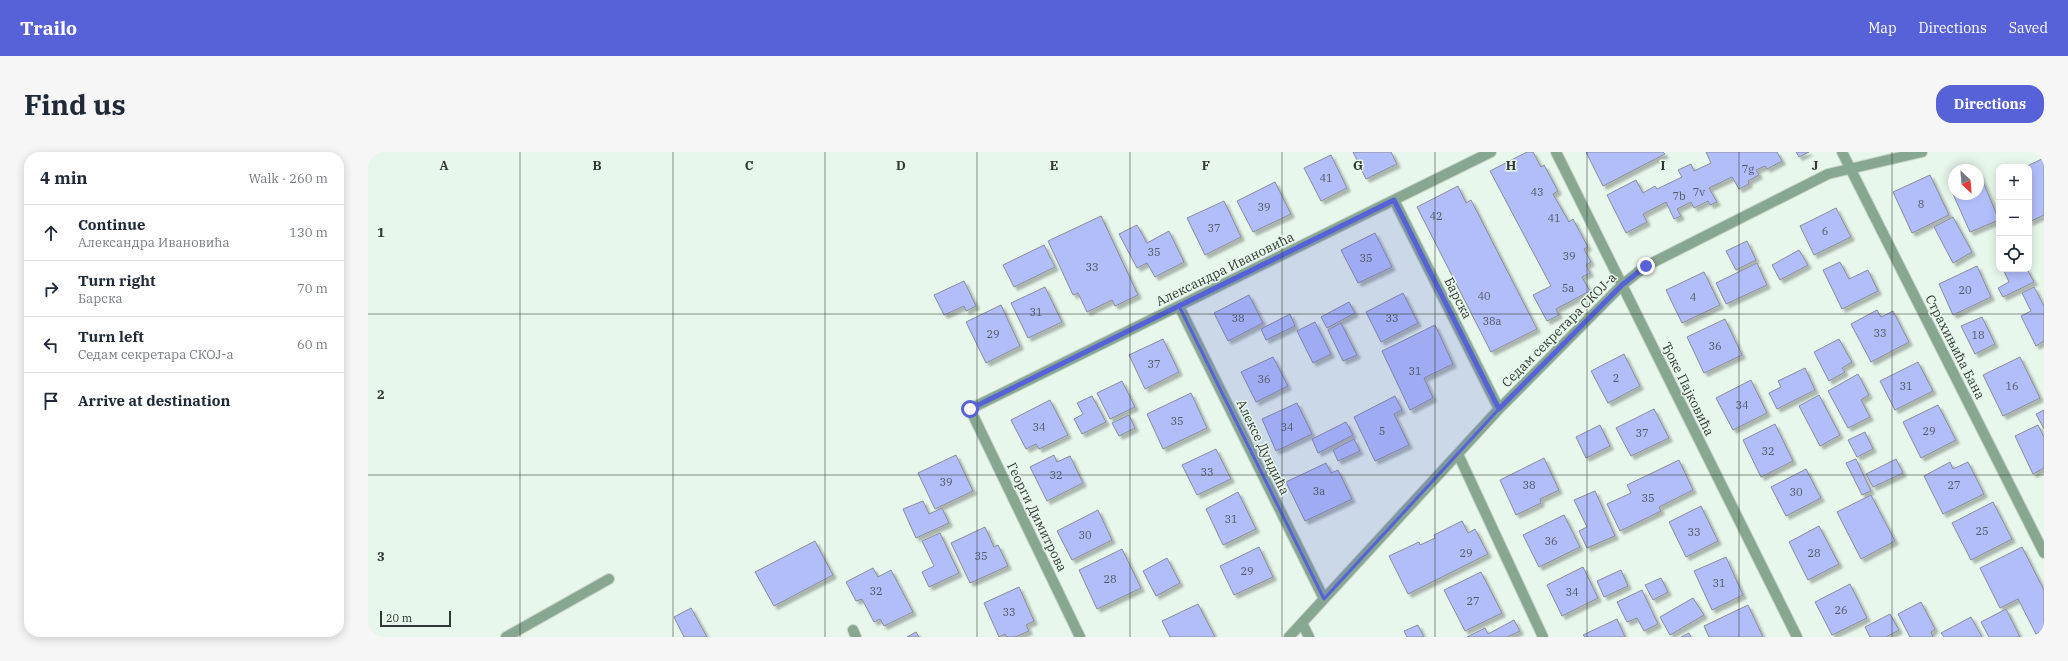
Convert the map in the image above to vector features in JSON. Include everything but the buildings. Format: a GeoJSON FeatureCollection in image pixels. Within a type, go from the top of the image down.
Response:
{"type":"FeatureCollection","features":[{"type":"Feature","properties":{"kind":"street","name":"Александра Ивановића"},"geometry":{"type":"LineString","coordinates":[[970,409],[1491,152]]}},
{"type":"Feature","properties":{"kind":"street","name":"Ђоке Пајковића"},"geometry":{"type":"LineString","coordinates":[[1556,152],[1797,637]]}},
{"type":"Feature","properties":{"kind":"street","name":"Страхињића Бана"},"geometry":{"type":"LineString","coordinates":[[1842,152],[2044,553]]}},
{"type":"Feature","properties":{"kind":"street","name":"Седам секретара СКОЈ-а"},"geometry":{"type":"LineString","coordinates":[[1289,637],[1499,409],[1622,285],[1646,266],[1828,174],[1922,152]]}},
{"type":"Feature","properties":{"kind":"street","name":"Барска"},"geometry":{"type":"LineString","coordinates":[[1394,200],[1499,409]]}},
{"type":"Feature","properties":{"kind":"street","name":"Алексе Дундића"},"geometry":{"type":"LineString","coordinates":[[1178,306],[1324,599]]}},
{"type":"Feature","properties":{"kind":"street","name":"Георги Димитрова"},"geometry":{"type":"LineString","coordinates":[[970,409],[1080,637]]}},
{"type":"Feature","properties":{"kind":"street"},"geometry":{"type":"LineString","coordinates":[[1458,454],[1543,637]]}},
{"type":"Feature","properties":{"kind":"street"},"geometry":{"type":"LineString","coordinates":[[506,637],[609,579]]}},
{"type":"Feature","properties":{"kind":"street"},"geometry":{"type":"LineString","coordinates":[[1302,623],[1309,637]]}},
{"type":"Feature","properties":{"kind":"highlighted area"},"geometry":{"type":"Polygon","coordinates":[[[1394,200],[1499,409],[1324,599],[1179,306],[1394,200]]]}},
{"type":"Feature","properties":{"kind":"route"},"geometry":{"type":"LineString","coordinates":[[970,409],[1394,200],[1499,409],[1622,285],[1646,266]]}}]}
